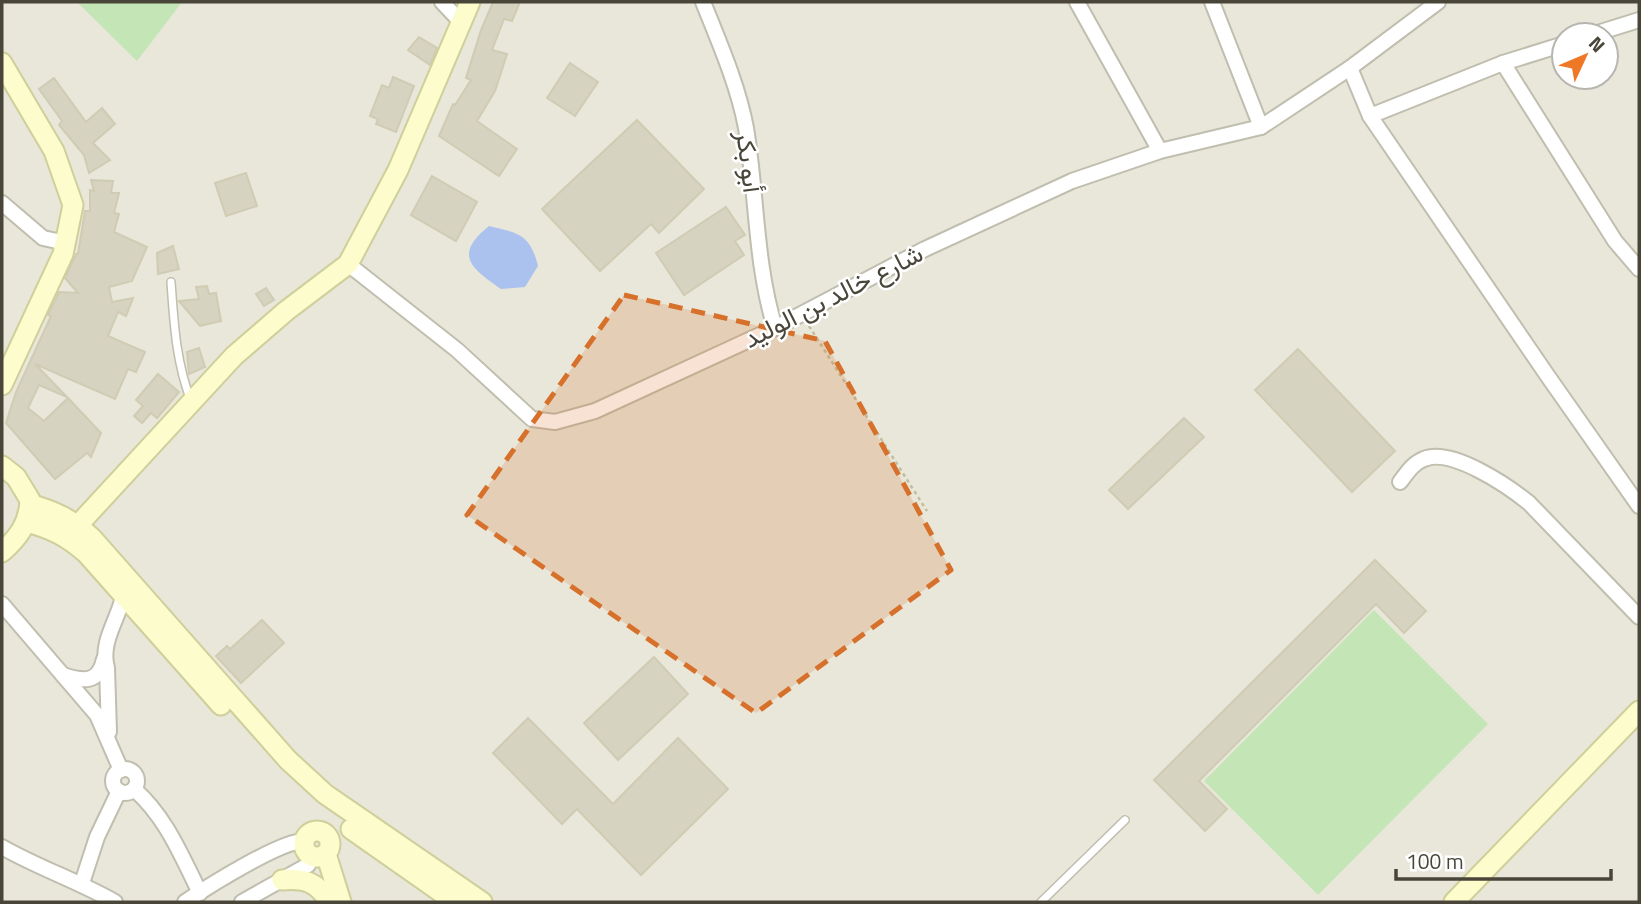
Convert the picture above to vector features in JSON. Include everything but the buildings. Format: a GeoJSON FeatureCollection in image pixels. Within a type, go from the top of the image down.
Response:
{"type":"FeatureCollection","features":[{"type":"Feature","properties":{"kind":"main road"},"geometry":{"type":"LineString","coordinates":[[72,530],[234,356],[286,311],[348,264],[398,170],[470,2]]}},
{"type":"Feature","properties":{"kind":"main road"},"geometry":{"type":"LineString","coordinates":[[2,63],[54,151],[73,205],[66,243],[2,385]]}},
{"type":"Feature","properties":{"kind":"main road"},"geometry":{"type":"LineString","coordinates":[[2,466],[16,477],[24,488],[28,513],[16,539],[2,552]]}},
{"type":"Feature","properties":{"kind":"main road"},"geometry":{"type":"LineString","coordinates":[[28,513],[47,527],[72,530]]}},
{"type":"Feature","properties":{"kind":"main road"},"geometry":{"type":"LineString","coordinates":[[72,530],[87,554],[125,586],[288,760],[325,794],[334,819],[330,842],[309,851],[297,877],[316,885],[329,902]]}},
{"type":"Feature","properties":{"kind":"main road"},"geometry":{"type":"LineString","coordinates":[[1454,902],[1639,711]]}},
{"type":"Feature","properties":{"kind":"main road"},"geometry":{"type":"LineString","coordinates":[[334,819],[455,902]]}},
{"type":"Feature","properties":{"kind":"main road"},"geometry":{"type":"LineString","coordinates":[[334,819],[482,902]]}},
{"type":"Feature","properties":{"kind":"main road"},"geometry":{"type":"LineString","coordinates":[[309,851],[341,902]]}},
{"type":"Feature","properties":{"kind":"street"},"geometry":{"type":"LineString","coordinates":[[442,2],[461,22]]}},
{"type":"Feature","properties":{"kind":"street","name":"أبو بكر"},"geometry":{"type":"LineString","coordinates":[[703,2],[734,83],[746,126],[767,304],[775,328]]}},
{"type":"Feature","properties":{"kind":"street"},"geometry":{"type":"LineString","coordinates":[[1077,2],[1160,151]]}},
{"type":"Feature","properties":{"kind":"street"},"geometry":{"type":"LineString","coordinates":[[1212,2],[1261,127]]}},
{"type":"Feature","properties":{"kind":"street","name":"شارع خالد بن الوليد"},"geometry":{"type":"LineString","coordinates":[[348,264],[457,350],[532,419],[555,422],[595,411],[775,328],[925,249],[1072,181],[1160,151],[1261,127],[1350,68],[1438,2]]}},
{"type":"Feature","properties":{"kind":"street"},"geometry":{"type":"LineString","coordinates":[[1620,26],[1639,20]]}},
{"type":"Feature","properties":{"kind":"street"},"geometry":{"type":"LineString","coordinates":[[1370,116],[1503,63],[1550,48]]}},
{"type":"Feature","properties":{"kind":"street"},"geometry":{"type":"LineString","coordinates":[[1503,63],[1615,241],[1639,269]]}},
{"type":"Feature","properties":{"kind":"street"},"geometry":{"type":"LineString","coordinates":[[1350,68],[1370,116],[1639,506]]}},
{"type":"Feature","properties":{"kind":"street"},"geometry":{"type":"LineString","coordinates":[[2,203],[43,237],[66,243]]}},
{"type":"Feature","properties":{"kind":"street"},"geometry":{"type":"LineString","coordinates":[[1400,482],[1415,464],[1427,457],[1451,460],[1489,476],[1529,503],[1639,617]]}},
{"type":"Feature","properties":{"kind":"street"},"geometry":{"type":"LineString","coordinates":[[64,675],[77,680],[96,677],[102,670],[110,632],[125,586]]}},
{"type":"Feature","properties":{"kind":"street"},"geometry":{"type":"LineString","coordinates":[[2,604],[97,715],[121,770],[129,770],[134,775],[136,782],[126,790],[97,836],[82,883]]}},
{"type":"Feature","properties":{"kind":"street"},"geometry":{"type":"LineString","coordinates":[[104,659],[107,668],[111,746]]}},
{"type":"Feature","properties":{"kind":"street"},"geometry":{"type":"LineString","coordinates":[[126,790],[163,820],[200,893]]}},
{"type":"Feature","properties":{"kind":"street"},"geometry":{"type":"LineString","coordinates":[[2,847],[38,867],[82,883],[115,902]]}},
{"type":"Feature","properties":{"kind":"street"},"geometry":{"type":"LineString","coordinates":[[242,902],[297,877],[302,862],[300,852],[296,848],[309,851]]}},
{"type":"Feature","properties":{"kind":"street"},"geometry":{"type":"LineString","coordinates":[[184,902],[200,893],[309,851]]}},
{"type":"Feature","properties":{"kind":"lane"},"geometry":{"type":"LineString","coordinates":[[170,282],[175,343],[181,375],[191,402]]}},
{"type":"Feature","properties":{"kind":"lane"},"geometry":{"type":"LineString","coordinates":[[1041,902],[1125,820]]}},
{"type":"Feature","properties":{"kind":"path"},"geometry":{"type":"LineString","coordinates":[[802,315],[927,511]]}},
{"type":"Feature","properties":{"kind":"highlighted area"},"geometry":{"type":"Polygon","coordinates":[[[624,295],[825,341],[951,570],[756,713],[467,515],[624,295]]]}},
{"type":"Feature","properties":{"kind":"shaded area"},"geometry":{"type":"Polygon","coordinates":[[[2,2],[1639,2],[1639,902],[2,902],[2,2]]]}},
{"type":"Feature","properties":{"kind":"green space"},"geometry":{"type":"Polygon","coordinates":[[[77,2],[182,2],[137,61],[77,2]]]}},
{"type":"Feature","properties":{"kind":"green space"},"geometry":{"type":"Polygon","coordinates":[[[1374,610],[1488,724],[1318,895],[1204,781],[1374,610]]]}},
{"type":"Feature","properties":{"kind":"water"},"geometry":{"type":"Polygon","coordinates":[[[489,226],[516,233],[531,247],[538,266],[525,287],[501,289],[481,274],[470,260],[471,245],[489,226]]]}}]}
